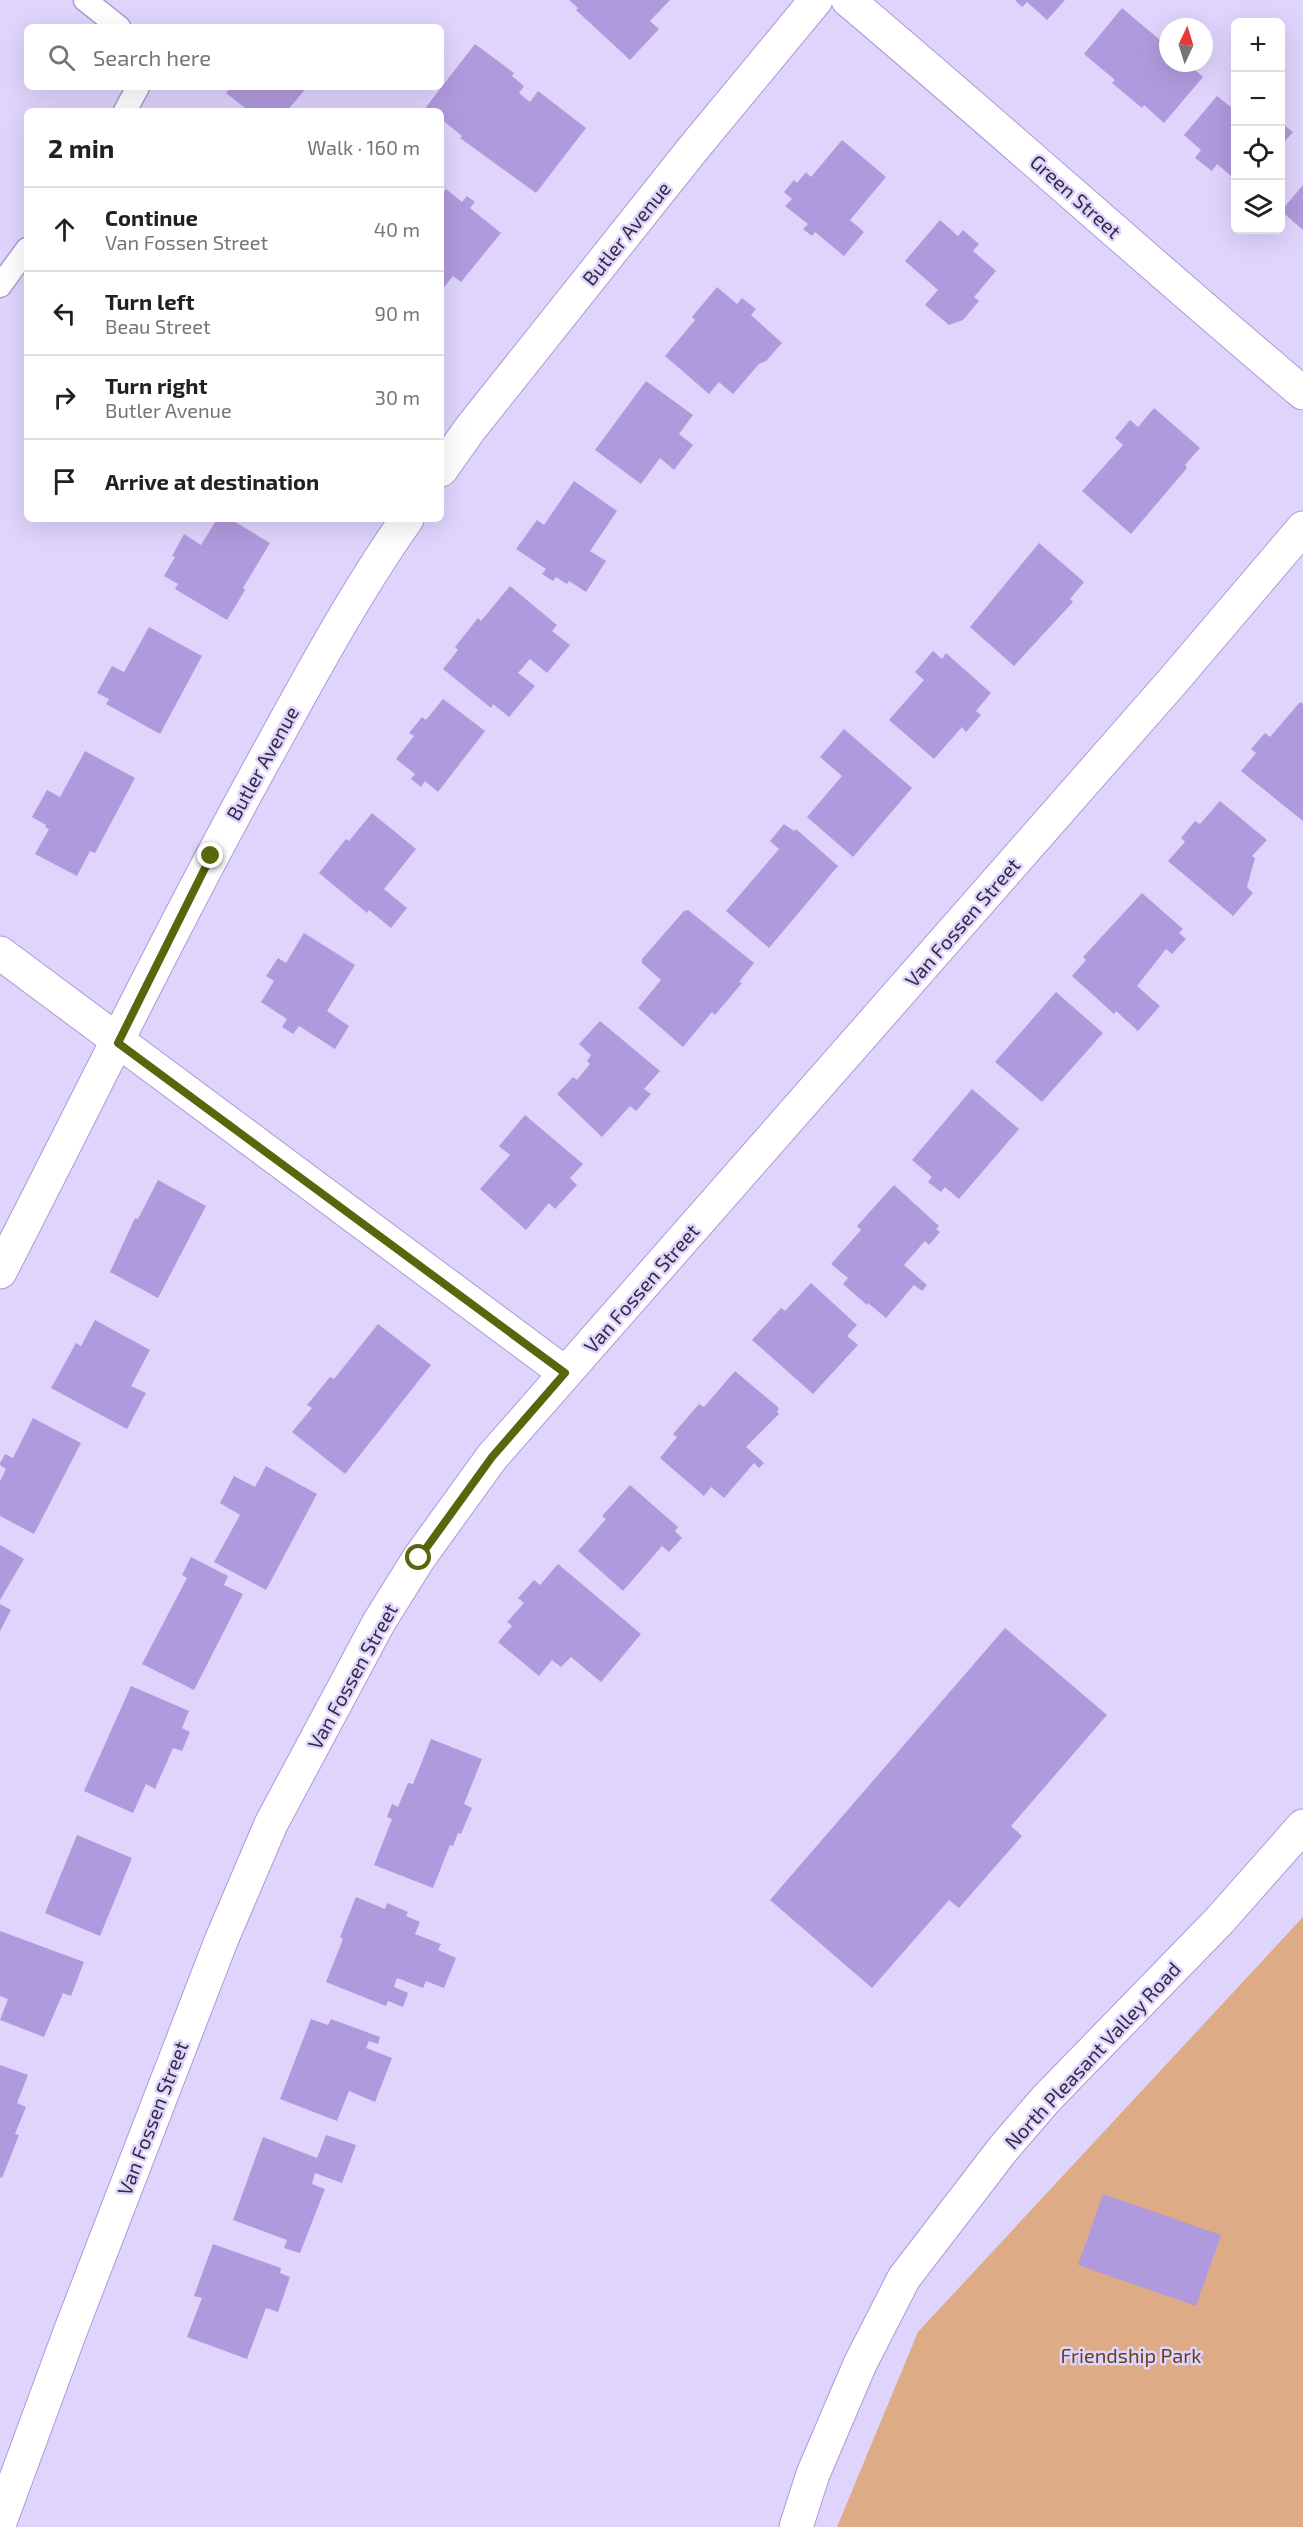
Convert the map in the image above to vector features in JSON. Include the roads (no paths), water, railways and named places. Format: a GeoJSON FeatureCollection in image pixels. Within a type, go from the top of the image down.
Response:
{"type":"FeatureCollection","features":[{"type":"Feature","properties":{"kind":"street","name":"Butler Avenue"},"geometry":{"type":"LineString","coordinates":[[444,466],[470,429],[677,169],[816,0]]}},
{"type":"Feature","properties":{"kind":"street","name":"Green Street"},"geometry":{"type":"LineString","coordinates":[[848,0],[982,114],[1182,291],[1303,393]]}},
{"type":"Feature","properties":{"kind":"street","name":"Butler Avenue"},"geometry":{"type":"LineString","coordinates":[[0,1272],[211,856],[335,632],[405,522]]}},
{"type":"Feature","properties":{"kind":"street","name":"Van Fossen Street"},"geometry":{"type":"LineString","coordinates":[[0,2522],[70,2332],[208,1975],[272,1824],[379,1622],[419,1558],[492,1457],[1164,691],[1303,528]]}},
{"type":"Feature","properties":{"kind":"street"},"geometry":{"type":"LineString","coordinates":[[0,953],[118,1043],[565,1373]]}},
{"type":"Feature","properties":{"kind":"street","name":"North Pleasant Valley Road"},"geometry":{"type":"LineString","coordinates":[[796,2527],[813,2474],[860,2364],[904,2278],[1003,2149],[1046,2099],[1220,1920],[1303,1826]]}},
{"type":"Feature","properties":{"kind":"lane"},"geometry":{"type":"LineString","coordinates":[[85,0],[115,24]]}},
{"type":"Feature","properties":{"kind":"lane"},"geometry":{"type":"LineString","coordinates":[[127,108],[136,90]]}},
{"type":"Feature","properties":{"kind":"lane"},"geometry":{"type":"LineString","coordinates":[[0,286],[24,253]]}},
{"type":"Feature","properties":{"kind":"park label","name":"Friendship Park"},"geometry":{"type":"Point","coordinates":[1131,2355]}}]}
